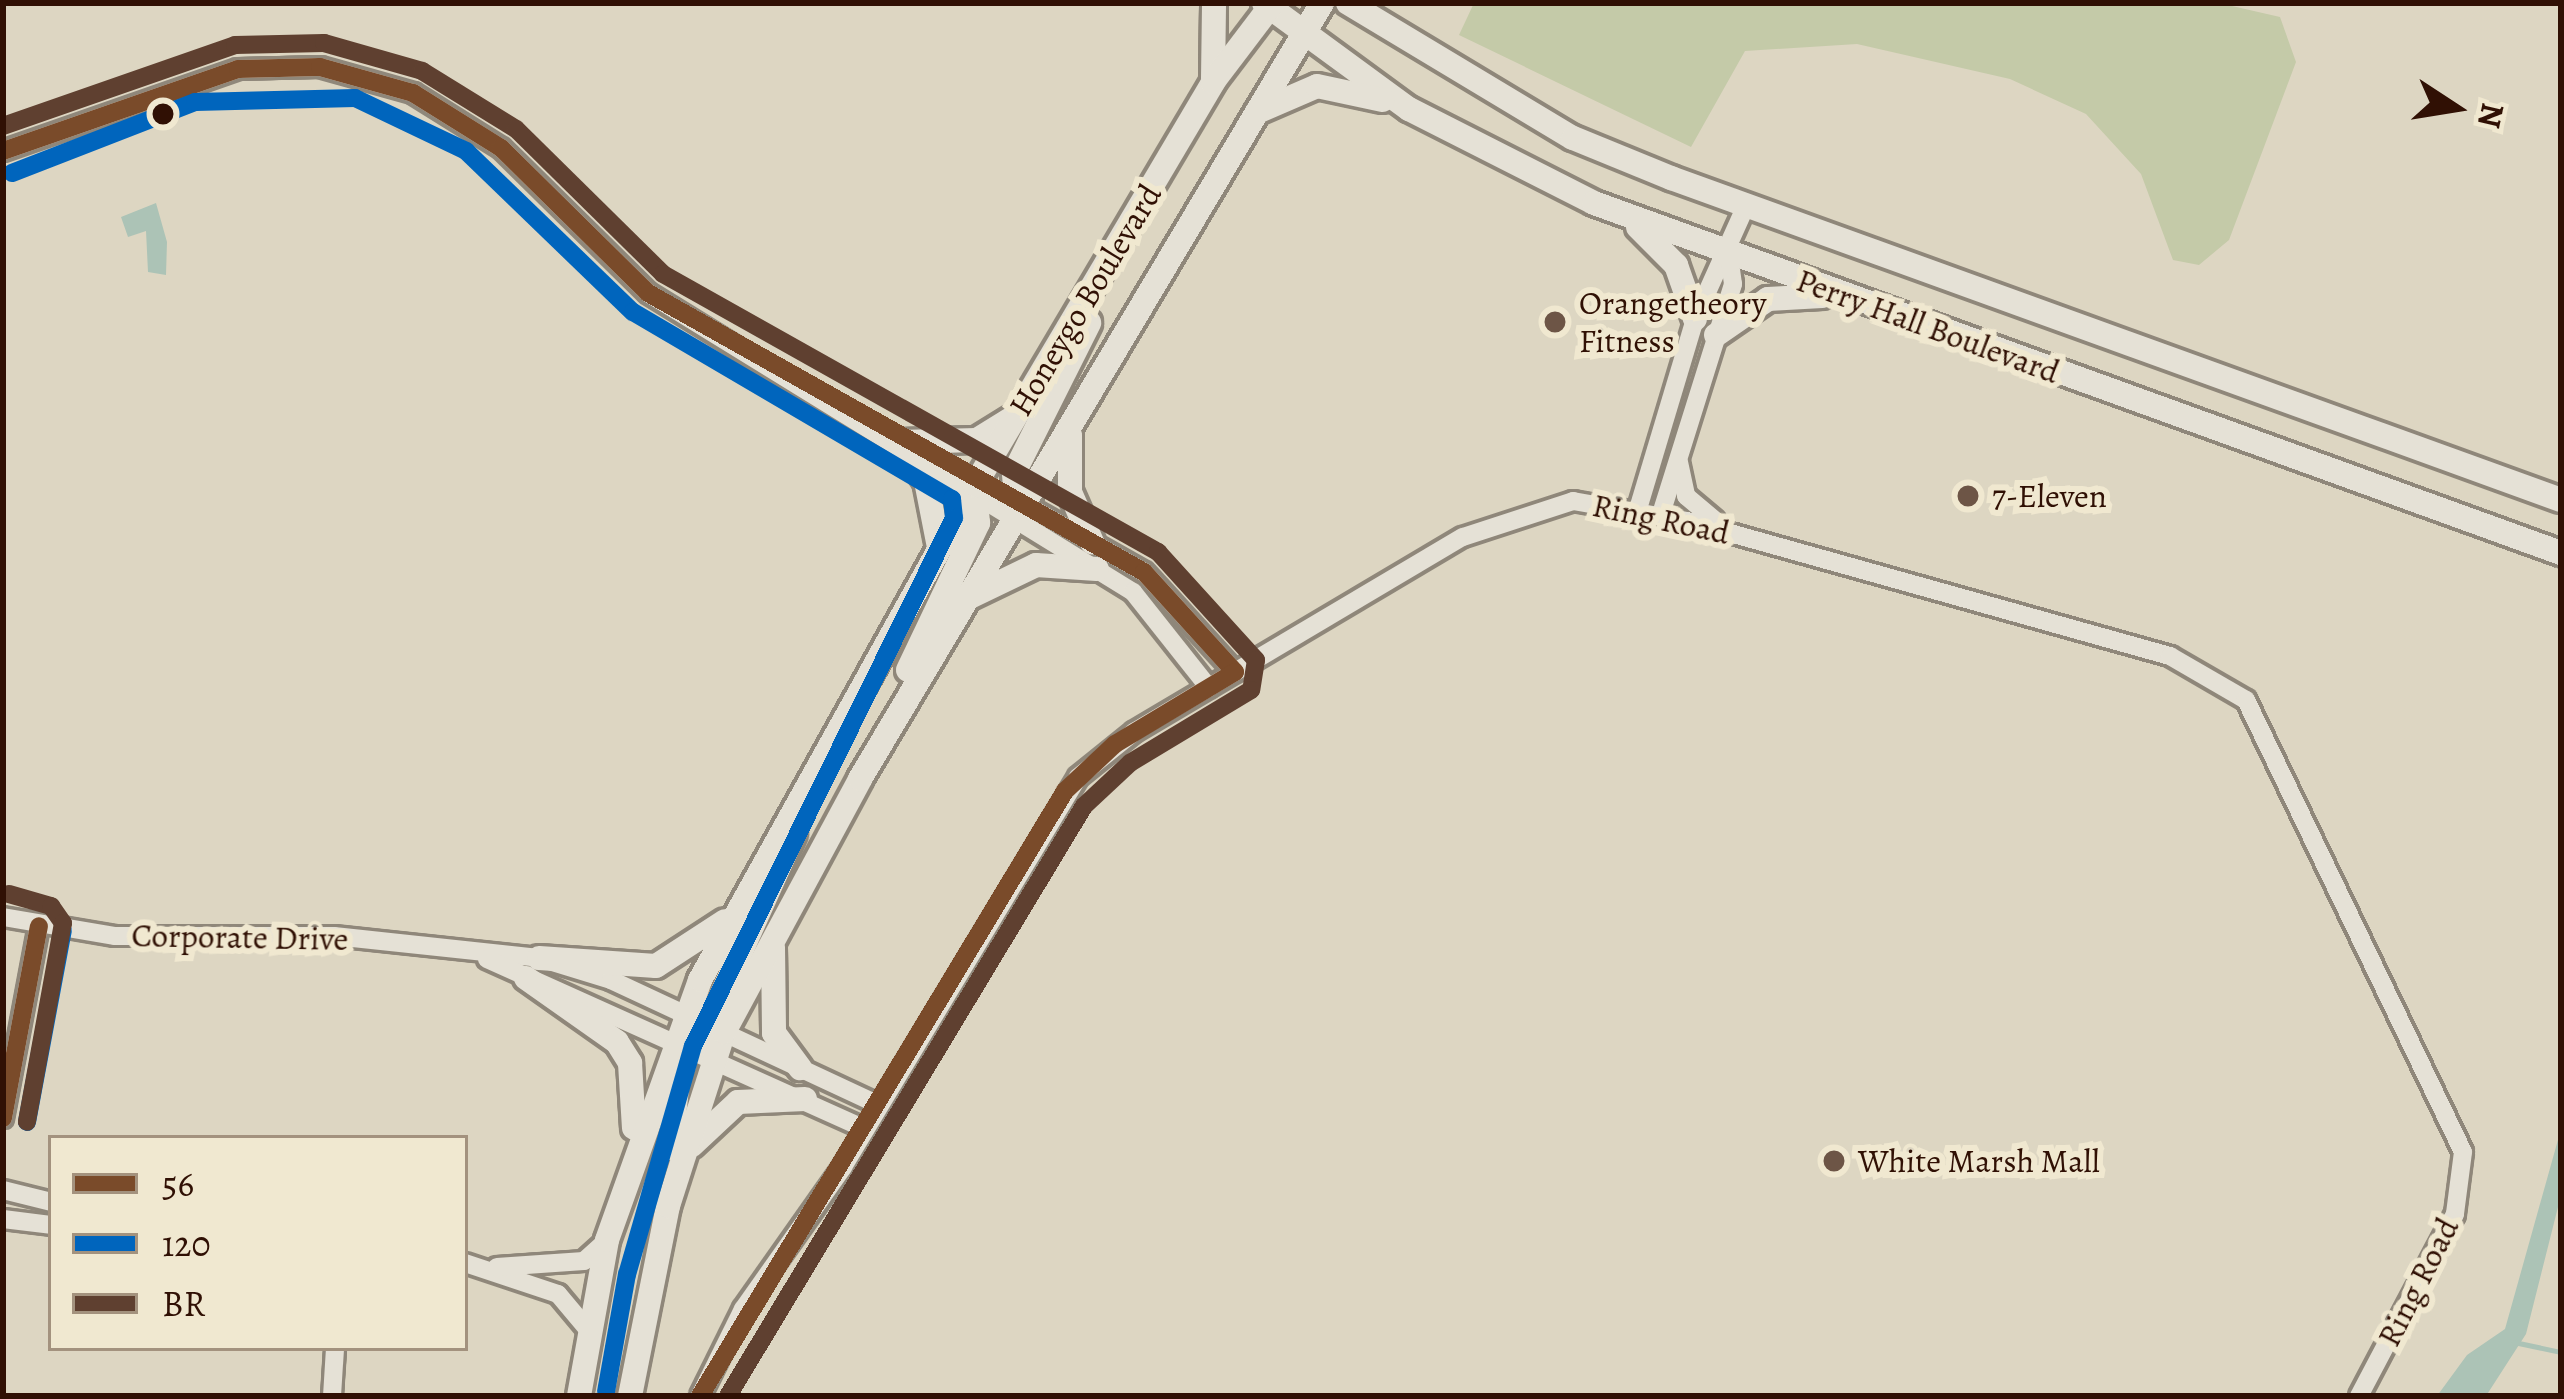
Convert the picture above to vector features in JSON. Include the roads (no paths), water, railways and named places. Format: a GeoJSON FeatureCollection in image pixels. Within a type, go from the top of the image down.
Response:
{"type":"FeatureCollection","features":[{"type":"Feature","properties":{"kind":"main road"},"geometry":{"type":"LineString","coordinates":[[1213,82],[1214,3]]}},
{"type":"Feature","properties":{"kind":"main road","name":"Honeygo Boulevard"},"geometry":{"type":"LineString","coordinates":[[630,1396],[650,1281],[717,1038],[1018,507],[1070,429],[1322,3]]}},
{"type":"Feature","properties":{"kind":"main road","name":"Perry Hall Boulevard"},"geometry":{"type":"LineString","coordinates":[[1348,3],[1574,138],[1745,208],[2561,500]]}},
{"type":"Feature","properties":{"kind":"main road","name":"Honeygo Boulevard"},"geometry":{"type":"LineString","coordinates":[[579,1396],[607,1240],[634,1154],[682,1030],[736,911],[974,484],[1213,82],[1269,5]]}},
{"type":"Feature","properties":{"kind":"main road","name":"Perry Hall Boulevard"},"geometry":{"type":"LineString","coordinates":[[1269,5],[1301,36],[1409,109],[1628,218],[2561,553]]}},
{"type":"Feature","properties":{"kind":"main road"},"geometry":{"type":"LineString","coordinates":[[1255,114],[1317,86],[1409,109]]}},
{"type":"Feature","properties":{"kind":"main road"},"geometry":{"type":"LineString","coordinates":[[1628,218],[1676,266],[1695,320]]}},
{"type":"Feature","properties":{"kind":"main road"},"geometry":{"type":"LineString","coordinates":[[1018,507],[1110,258]]}},
{"type":"Feature","properties":{"kind":"main road"},"geometry":{"type":"LineString","coordinates":[[1716,335],[1768,299],[1843,296]]}},
{"type":"Feature","properties":{"kind":"main road"},"geometry":{"type":"LineString","coordinates":[[900,442],[976,440],[1020,412]]}},
{"type":"Feature","properties":{"kind":"main road"},"geometry":{"type":"LineString","coordinates":[[1070,429],[1070,492],[1092,542]]}},
{"type":"Feature","properties":{"kind":"main road"},"geometry":{"type":"LineString","coordinates":[[900,442],[926,481],[939,547]]}},
{"type":"Feature","properties":{"kind":"main road"},"geometry":{"type":"LineString","coordinates":[[838,818],[978,523],[974,484]]}},
{"type":"Feature","properties":{"kind":"main road"},"geometry":{"type":"LineString","coordinates":[[965,601],[1036,565],[1097,569]]}},
{"type":"Feature","properties":{"kind":"main road"},"geometry":{"type":"LineString","coordinates":[[717,1038],[793,840],[801,795]]}},
{"type":"Feature","properties":{"kind":"main road"},"geometry":{"type":"LineString","coordinates":[[533,968],[656,967],[736,911]]}},
{"type":"Feature","properties":{"kind":"main road"},"geometry":{"type":"LineString","coordinates":[[776,928],[767,1000],[774,1033],[800,1068]]}},
{"type":"Feature","properties":{"kind":"main road"},"geometry":{"type":"LineString","coordinates":[[533,968],[598,1021],[630,1064],[634,1154]]}},
{"type":"Feature","properties":{"kind":"main road"},"geometry":{"type":"LineString","coordinates":[[650,1281],[682,1030]]}},
{"type":"Feature","properties":{"kind":"main road"},"geometry":{"type":"LineString","coordinates":[[683,1156],[738,1102],[805,1099]]}},
{"type":"Feature","properties":{"kind":"street"},"geometry":{"type":"LineString","coordinates":[[3,151],[189,78],[320,67],[363,75],[453,112],[648,292],[974,484],[1092,542],[1180,602],[1235,672]]}},
{"type":"Feature","properties":{"kind":"street"},"geometry":{"type":"LineString","coordinates":[[1638,509],[1695,320],[1729,254],[1745,208]]}},
{"type":"Feature","properties":{"kind":"street"},"geometry":{"type":"LineString","coordinates":[[1661,514],[1733,284],[1729,254]]}},
{"type":"Feature","properties":{"kind":"street"},"geometry":{"type":"LineString","coordinates":[[1678,453],[1693,508],[1740,535]]}},
{"type":"Feature","properties":{"kind":"street","name":"Ring Road"},"geometry":{"type":"LineString","coordinates":[[700,1396],[743,1309],[866,1129],[1065,791],[1114,744],[1502,518],[1574,501],[1661,514],[2170,656],[2246,700],[2463,1152],[2455,1214],[2359,1396]]}},
{"type":"Feature","properties":{"kind":"street"},"geometry":{"type":"LineString","coordinates":[[1018,507],[1156,611],[1209,688]]}},
{"type":"Feature","properties":{"kind":"street","name":"Corporate Drive"},"geometry":{"type":"LineString","coordinates":[[3,917],[39,926],[334,936],[477,955],[533,968],[682,1030],[717,1038]]}},
{"type":"Feature","properties":{"kind":"street"},"geometry":{"type":"LineString","coordinates":[[3,1118],[39,926]]}},
{"type":"Feature","properties":{"kind":"street","name":"Corporate Drive"},"geometry":{"type":"LineString","coordinates":[[533,968],[682,1030]]}},
{"type":"Feature","properties":{"kind":"street"},"geometry":{"type":"LineString","coordinates":[[682,1030],[800,1068],[879,1105]]}},
{"type":"Feature","properties":{"kind":"street"},"geometry":{"type":"LineString","coordinates":[[717,1038],[805,1099],[866,1129]]}},
{"type":"Feature","properties":{"kind":"street"},"geometry":{"type":"LineString","coordinates":[[3,1190],[48,1201]]}},
{"type":"Feature","properties":{"kind":"street"},"geometry":{"type":"LineString","coordinates":[[3,1219],[48,1226]]}},
{"type":"Feature","properties":{"kind":"street"},"geometry":{"type":"LineString","coordinates":[[468,1264],[497,1268],[584,1262],[607,1240]]}},
{"type":"Feature","properties":{"kind":"street"},"geometry":{"type":"LineString","coordinates":[[497,1268],[558,1294],[589,1331]]}},
{"type":"Feature","properties":{"kind":"street"},"geometry":{"type":"LineString","coordinates":[[332,1396],[335,1351]]}},
{"type":"Feature","properties":{"kind":"waterway"},"geometry":{"type":"LineString","coordinates":[[2514,1342],[2561,1352]]}},
{"type":"Feature","properties":{"kind":"place","name":"Orangetheory Fitness"},"geometry":{"type":"Point","coordinates":[1555,322]}},
{"type":"Feature","properties":{"kind":"place","name":"7-Eleven"},"geometry":{"type":"Point","coordinates":[1968,496]}},
{"type":"Feature","properties":{"kind":"place","name":"White Marsh Mall"},"geometry":{"type":"Point","coordinates":[1834,1161]}}]}
